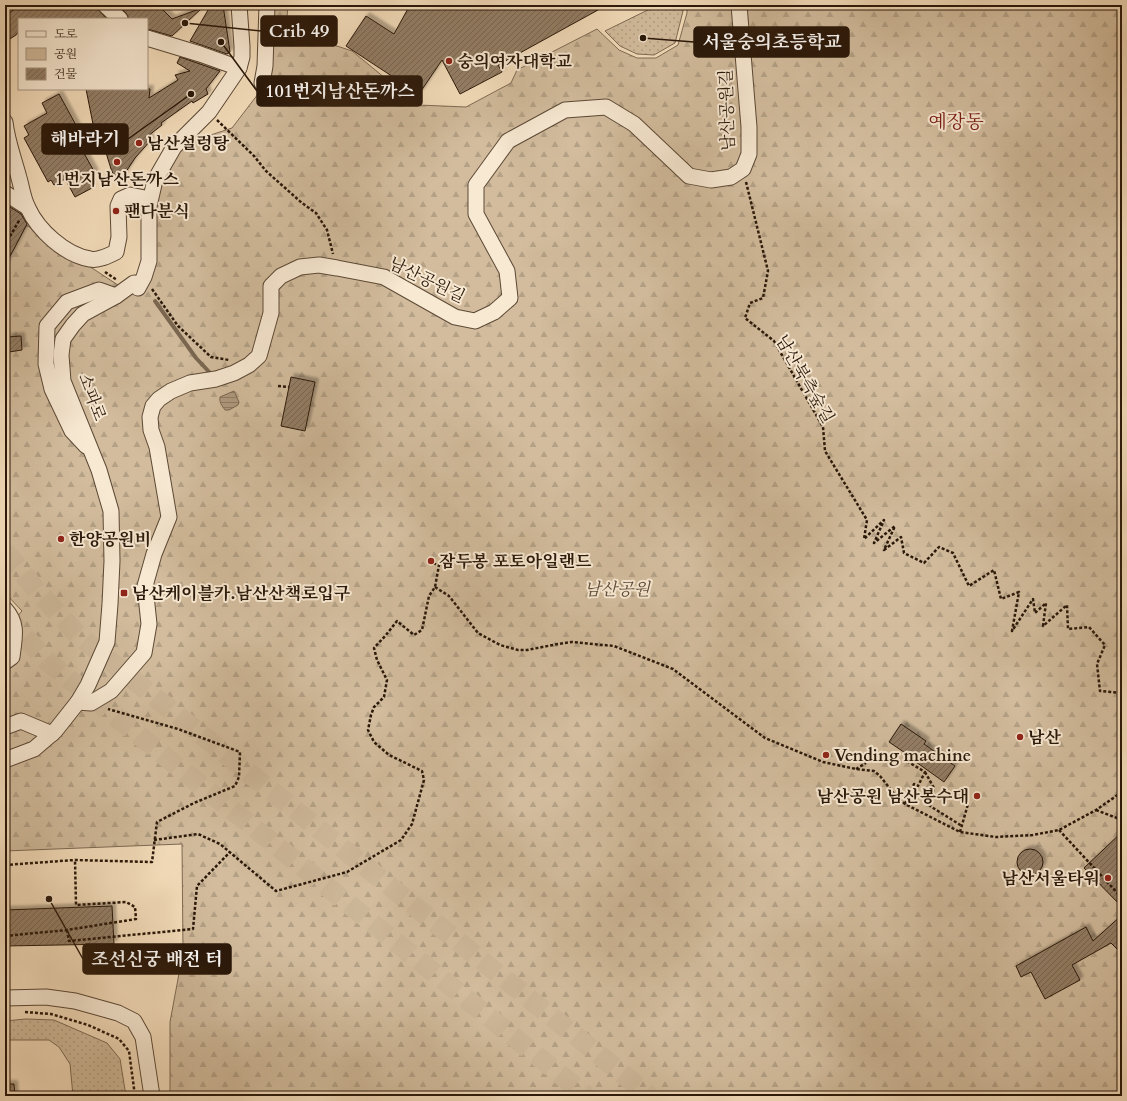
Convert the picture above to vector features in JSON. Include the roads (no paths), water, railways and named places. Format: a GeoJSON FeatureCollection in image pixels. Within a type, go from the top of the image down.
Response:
{"type":"FeatureCollection","features":[{"type":"Feature","properties":{"kind":"street"},"geometry":{"type":"LineString","coordinates":[[105,5],[119,18]]}},
{"type":"Feature","properties":{"kind":"street"},"geometry":{"type":"LineString","coordinates":[[5,122],[6,134],[27,207],[38,225],[59,245],[90,260],[105,257],[116,252],[119,237],[118,206],[121,199],[130,195],[150,199],[155,180],[174,147],[209,112],[239,68],[242,58],[242,46],[239,5]]}},
{"type":"Feature","properties":{"kind":"street"},"geometry":{"type":"LineString","coordinates":[[262,83],[265,66],[267,5]]}},
{"type":"Feature","properties":{"kind":"street","name":"남산공원길"},"geometry":{"type":"LineString","coordinates":[[84,703],[111,691],[144,654],[149,624],[145,586],[154,554],[169,517],[156,447],[151,430],[150,417],[153,406],[159,398],[190,383],[225,376],[249,365],[259,356],[271,312],[271,286],[281,276],[300,267],[318,265],[384,277],[455,317],[475,321],[494,312],[510,298],[507,271],[476,214],[476,185],[508,141],[565,110],[606,107],[634,124],[689,176],[711,180],[732,178],[743,169],[749,154],[749,127],[739,5]]}},
{"type":"Feature","properties":{"kind":"street"},"geometry":{"type":"LineString","coordinates":[[148,38],[200,54],[239,68]]}},
{"type":"Feature","properties":{"kind":"street"},"geometry":{"type":"LineString","coordinates":[[5,193],[27,207]]}},
{"type":"Feature","properties":{"kind":"street","name":"소파로"},"geometry":{"type":"LineString","coordinates":[[5,760],[34,749],[84,703],[88,685],[107,642],[112,561],[111,511],[99,470],[63,381],[61,355],[63,339],[73,324],[83,314],[116,296],[139,280],[149,262],[150,199]]}},
{"type":"Feature","properties":{"kind":"street"},"geometry":{"type":"LineString","coordinates":[[92,452],[72,431],[52,389],[46,364],[47,326],[67,302],[99,290],[116,296]]}},
{"type":"Feature","properties":{"kind":"street"},"geometry":{"type":"LineString","coordinates":[[5,609],[12,617],[15,630],[12,657],[5,662]]}},
{"type":"Feature","properties":{"kind":"street"},"geometry":{"type":"LineString","coordinates":[[5,727],[21,721],[52,734]]}},
{"type":"Feature","properties":{"kind":"street"},"geometry":{"type":"LineString","coordinates":[[5,998],[46,997],[75,1000],[118,1013],[134,1021],[143,1037],[152,1096]]}},
{"type":"Feature","properties":{"kind":"waterway"},"geometry":{"type":"LineString","coordinates":[[155,301],[196,358],[213,376]]}},
{"type":"Feature","properties":{"kind":"tunnel"},"geometry":{"type":"LineString","coordinates":[[5,551],[37,591],[79,636],[650,1096]]}},
{"type":"Feature","properties":{"kind":"tunnel"},"geometry":{"type":"LineString","coordinates":[[5,615],[48,662],[587,1096]]}},
{"type":"Feature","properties":{"kind":"place","name":"Crib 49"},"geometry":{"type":"Point","coordinates":[185,23]}},
{"type":"Feature","properties":{"kind":"place","name":"서울숭의초등학교"},"geometry":{"type":"Point","coordinates":[643,38]}},
{"type":"Feature","properties":{"kind":"place","name":"101번지남산돈까스"},"geometry":{"type":"Point","coordinates":[221,42]}},
{"type":"Feature","properties":{"kind":"place","name":"숭의여자대학교"},"geometry":{"type":"Point","coordinates":[449,61]}},
{"type":"Feature","properties":{"kind":"place","name":"해바라기"},"geometry":{"type":"Point","coordinates":[191,94]}},
{"type":"Feature","properties":{"kind":"place","name":"남산설렁탕"},"geometry":{"type":"Point","coordinates":[139,143]}},
{"type":"Feature","properties":{"kind":"place","name":"1번지남산돈까스"},"geometry":{"type":"Point","coordinates":[117,162]}},
{"type":"Feature","properties":{"kind":"place","name":"팬다분식"},"geometry":{"type":"Point","coordinates":[116,211]}},
{"type":"Feature","properties":{"kind":"place","name":"한양공원비"},"geometry":{"type":"Point","coordinates":[61,539]}},
{"type":"Feature","properties":{"kind":"place","name":"잠두봉 포토아일랜드"},"geometry":{"type":"Point","coordinates":[431,561]}},
{"type":"Feature","properties":{"kind":"place","name":"남산케이블카.남산산책로입구"},"geometry":{"type":"Point","coordinates":[124,593]}},
{"type":"Feature","properties":{"kind":"place","name":"남산"},"geometry":{"type":"Point","coordinates":[1020,737]}},
{"type":"Feature","properties":{"kind":"place","name":"Vending machine"},"geometry":{"type":"Point","coordinates":[826,755]}},
{"type":"Feature","properties":{"kind":"place","name":"남산공원 남산봉수대"},"geometry":{"type":"Point","coordinates":[977,796]}},
{"type":"Feature","properties":{"kind":"place","name":"남산서울타워"},"geometry":{"type":"Point","coordinates":[1108,878]}},
{"type":"Feature","properties":{"kind":"place","name":"조선신궁 배전 터"},"geometry":{"type":"Point","coordinates":[49,899]}},
{"type":"Feature","properties":{"kind":"district","name":"예장동"},"geometry":{"type":"Point","coordinates":[956,122]}},
{"type":"Feature","properties":{"kind":"park label","name":"남산공원"},"geometry":{"type":"Point","coordinates":[617,589]}}]}
